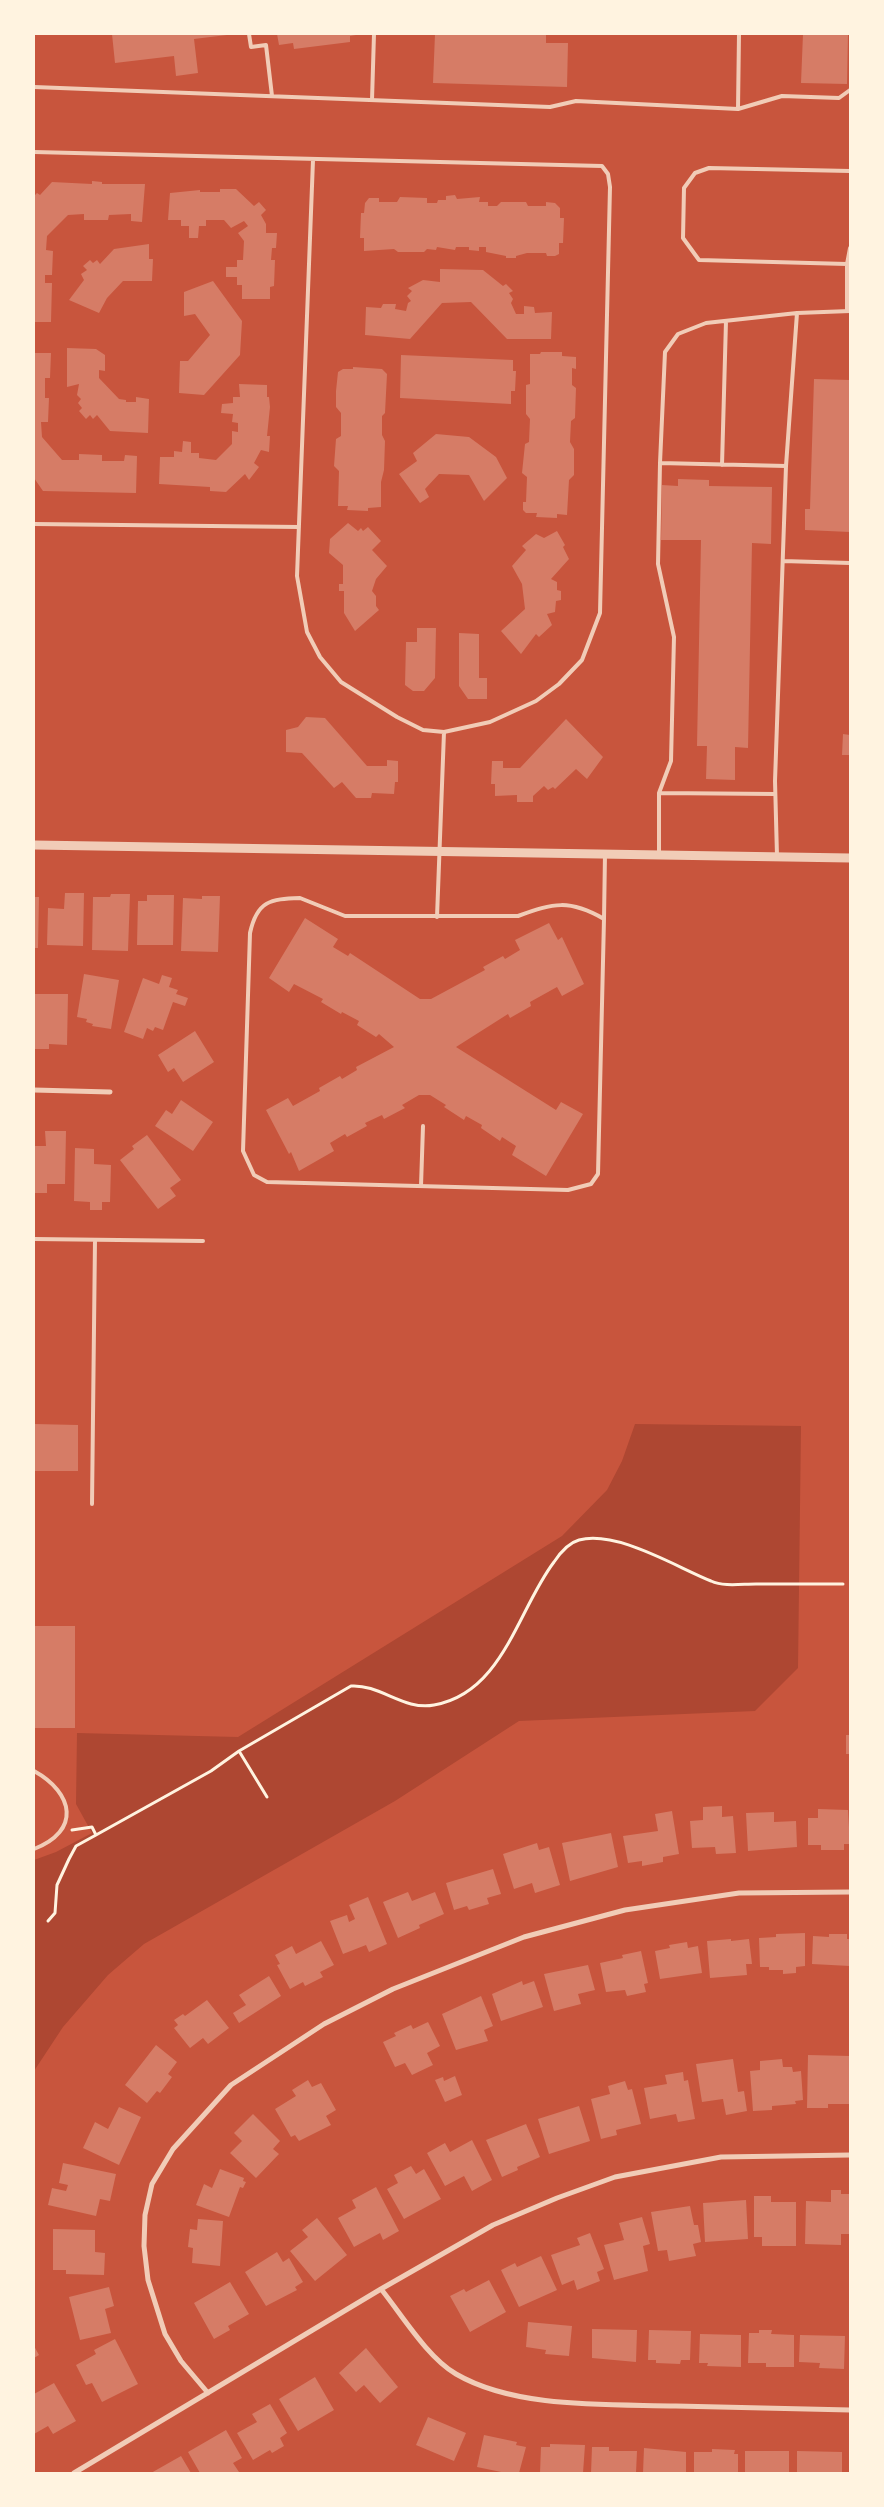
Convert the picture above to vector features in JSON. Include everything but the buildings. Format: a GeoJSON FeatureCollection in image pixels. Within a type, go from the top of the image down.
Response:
{"type":"FeatureCollection","features":[{"type":"Feature","properties":{"kind":"street"},"geometry":{"type":"LineString","coordinates":[[34,845],[850,858]]}},
{"type":"Feature","properties":{"kind":"street"},"geometry":{"type":"LineString","coordinates":[[34,1090],[110,1092]]}},
{"type":"Feature","properties":{"kind":"street"},"geometry":{"type":"LineString","coordinates":[[208,2393],[181,2361],[165,2334],[148,2280],[144,2246],[145,2215],[152,2184],[173,2149],[197,2120],[231,2086],[324,2024],[393,1989],[524,1937],[625,1910],[739,1893],[850,1892]]}},
{"type":"Feature","properties":{"kind":"street"},"geometry":{"type":"LineString","coordinates":[[74,2473],[381,2289],[493,2226],[557,2198],[615,2177],[721,2157],[850,2155]]}},
{"type":"Feature","properties":{"kind":"street"},"geometry":{"type":"LineString","coordinates":[[381,2289],[433,2354],[455,2374],[479,2385],[512,2395],[555,2401],[618,2404],[850,2410]]}},
{"type":"Feature","properties":{"kind":"lane"},"geometry":{"type":"LineString","coordinates":[[249,34],[251,47],[266,45],[272,96]]}},
{"type":"Feature","properties":{"kind":"lane"},"geometry":{"type":"LineString","coordinates":[[372,100],[374,34]]}},
{"type":"Feature","properties":{"kind":"lane"},"geometry":{"type":"LineString","coordinates":[[738,109],[739,34]]}},
{"type":"Feature","properties":{"kind":"lane"},"geometry":{"type":"LineString","coordinates":[[34,87],[550,107],[576,101],[738,109],[782,96],[839,98],[850,90]]}},
{"type":"Feature","properties":{"kind":"lane"},"geometry":{"type":"LineString","coordinates":[[34,152],[602,166],[608,174],[610,187],[600,613],[582,660],[559,684],[536,701],[490,722],[444,732],[424,730],[397,717],[341,682],[320,657],[307,632],[297,576],[313,160]]}},
{"type":"Feature","properties":{"kind":"lane"},"geometry":{"type":"LineString","coordinates":[[848,264],[699,260],[683,238],[684,188],[696,173],[709,168],[850,170]]}},
{"type":"Feature","properties":{"kind":"lane"},"geometry":{"type":"LineString","coordinates":[[659,855],[659,793],[671,762],[674,637],[658,564],[665,352],[678,334],[706,323],[797,313],[849,311],[848,264],[850,248]]}},
{"type":"Feature","properties":{"kind":"lane"},"geometry":{"type":"LineString","coordinates":[[776,856],[775,794],[786,466],[797,313]]}},
{"type":"Feature","properties":{"kind":"lane"},"geometry":{"type":"LineString","coordinates":[[722,465],[726,320]]}},
{"type":"Feature","properties":{"kind":"lane"},"geometry":{"type":"LineString","coordinates":[[660,463],[786,466]]}},
{"type":"Feature","properties":{"kind":"lane"},"geometry":{"type":"LineString","coordinates":[[34,524],[299,527]]}},
{"type":"Feature","properties":{"kind":"lane"},"geometry":{"type":"LineString","coordinates":[[783,561],[850,562]]}},
{"type":"Feature","properties":{"kind":"lane"},"geometry":{"type":"LineString","coordinates":[[437,917],[444,732]]}},
{"type":"Feature","properties":{"kind":"lane"},"geometry":{"type":"LineString","coordinates":[[659,793],[775,794]]}},
{"type":"Feature","properties":{"kind":"lane"},"geometry":{"type":"LineString","coordinates":[[604,918],[585,908],[565,903],[541,908],[518,916],[437,917],[345,916],[300,898],[280,899],[263,904],[253,918],[250,933],[243,1152],[248,1167],[254,1174],[267,1182],[568,1190],[591,1184],[598,1174],[604,918],[605,854]]}},
{"type":"Feature","properties":{"kind":"lane"},"geometry":{"type":"LineString","coordinates":[[421,1186],[423,1126]]}},
{"type":"Feature","properties":{"kind":"lane"},"geometry":{"type":"LineString","coordinates":[[34,1239],[203,1241]]}},
{"type":"Feature","properties":{"kind":"lane"},"geometry":{"type":"LineString","coordinates":[[92,1504],[95,1240]]}},
{"type":"Feature","properties":{"kind":"lane"},"geometry":{"type":"LineString","coordinates":[[34,1771],[47,1778],[63,1794],[66,1822],[62,1832],[55,1838],[34,1849]]}},
{"type":"Feature","properties":{"kind":"path"},"geometry":{"type":"LineString","coordinates":[[48,1921],[55,1913],[57,1885],[76,1846],[210,1771],[239,1751],[351,1686],[362,1687],[411,1705],[421,1706],[441,1704],[471,1688],[494,1665],[547,1571],[562,1551],[571,1543],[579,1540],[600,1539],[627,1546],[717,1583],[843,1584]]}},
{"type":"Feature","properties":{"kind":"path"},"geometry":{"type":"LineString","coordinates":[[239,1751],[267,1797]]}},
{"type":"Feature","properties":{"kind":"path"},"geometry":{"type":"LineString","coordinates":[[62,1832],[92,1827],[96,1835]]}},
{"type":"Feature","properties":{"kind":"shaded area"},"geometry":{"type":"Polygon","coordinates":[[[635,1424],[801,1426],[798,1668],[755,1711],[519,1721],[395,1801],[144,1944],[108,1975],[63,2027],[34,2071],[34,1860],[56,1852],[92,1833],[76,1804],[77,1733],[238,1737],[562,1536],[607,1490],[622,1461],[635,1424]]]}}]}
